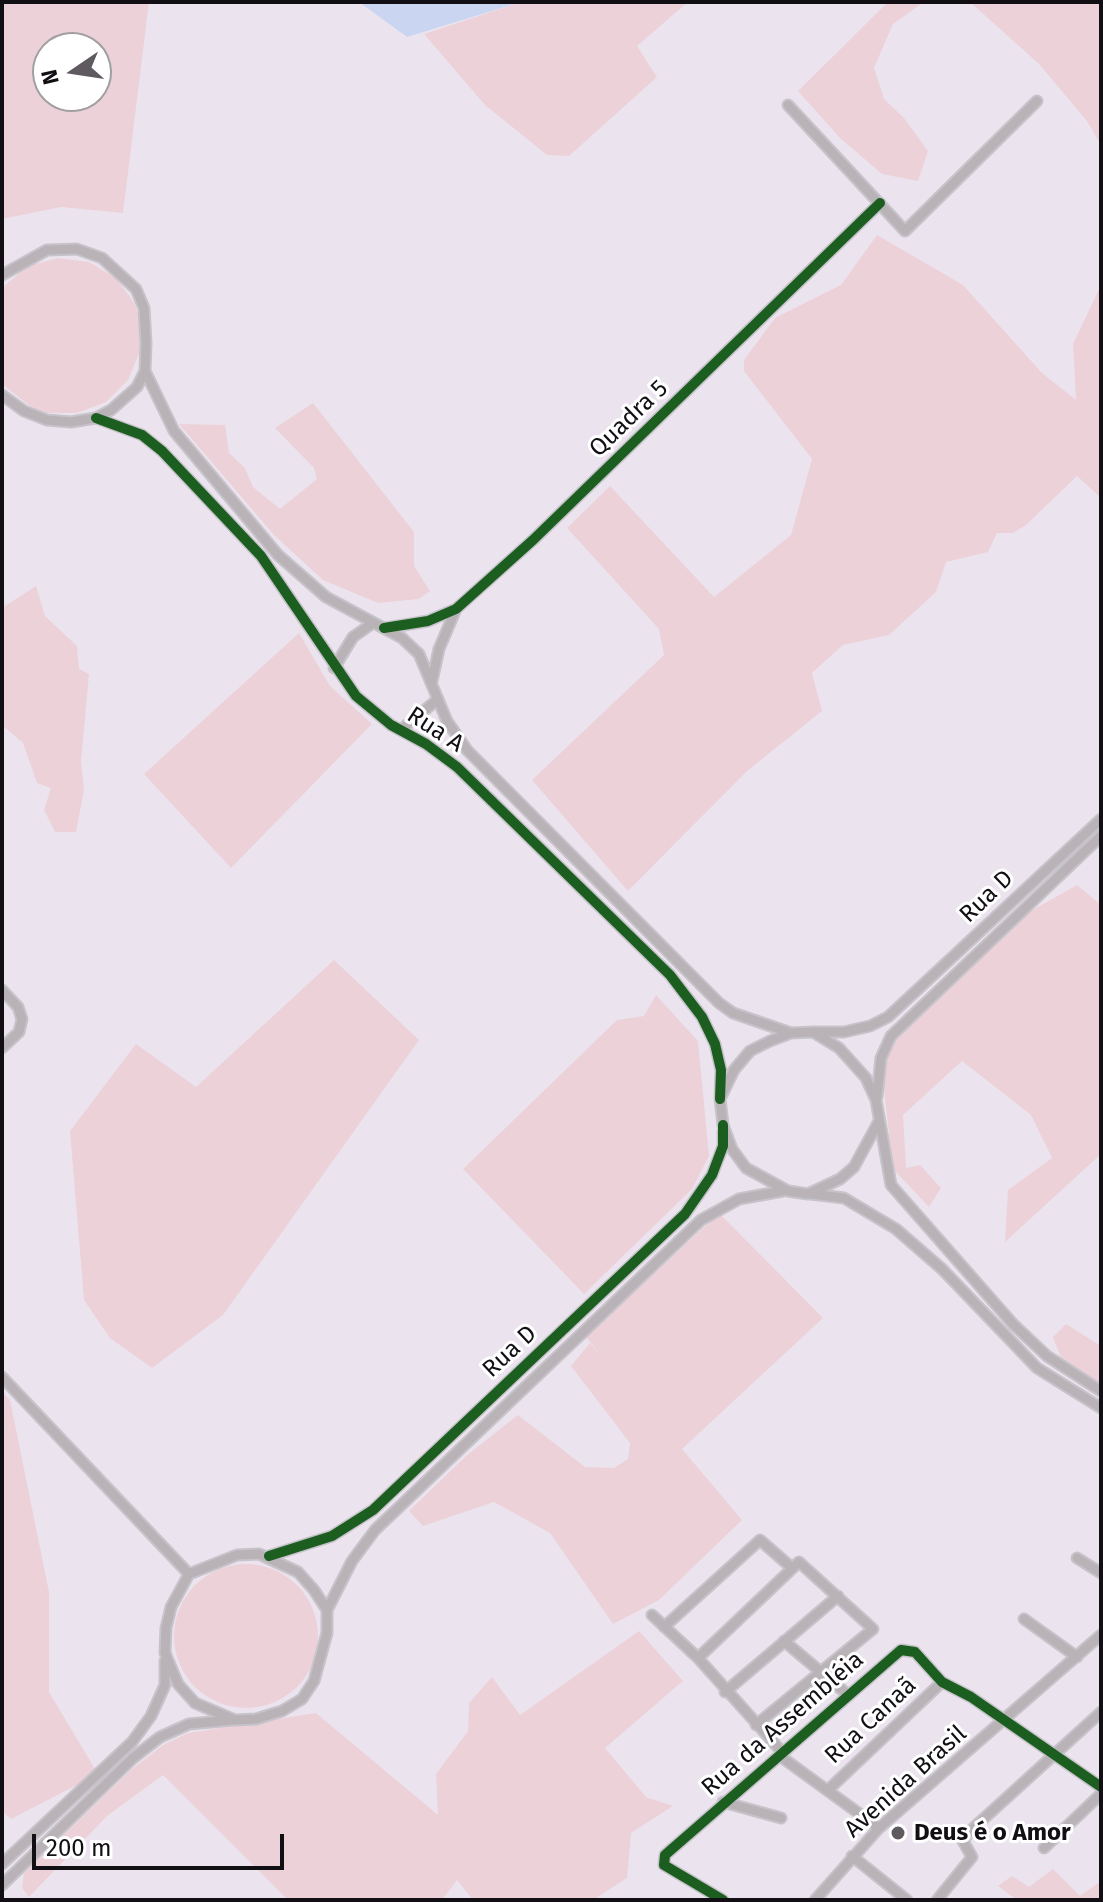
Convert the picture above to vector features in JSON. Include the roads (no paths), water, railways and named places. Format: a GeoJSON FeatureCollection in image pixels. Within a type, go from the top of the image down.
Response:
{"type":"FeatureCollection","features":[{"type":"Feature","properties":{"kind":"street"},"geometry":{"type":"LineString","coordinates":[[788,105],[905,231],[1037,101]]}},
{"type":"Feature","properties":{"kind":"street","name":"Quadra 5"},"geometry":{"type":"LineString","coordinates":[[384,628],[428,621],[456,609],[533,540],[880,203]]}},
{"type":"Feature","properties":{"kind":"street"},"geometry":{"type":"LineString","coordinates":[[2,395],[24,411],[47,420],[71,422],[96,418],[125,400],[145,371],[144,308],[136,289],[115,267],[77,249],[62,248],[33,255],[4,271]]}},
{"type":"Feature","properties":{"kind":"street","name":"Rua A"},"geometry":{"type":"LineString","coordinates":[[145,371],[174,431],[278,555],[308,585],[384,628],[419,654],[447,721],[467,750],[719,1003],[733,1013],[791,1033]]}},
{"type":"Feature","properties":{"kind":"street","name":"Rua A"},"geometry":{"type":"LineString","coordinates":[[96,418],[142,435],[162,451],[261,556],[295,602],[334,668],[371,711],[457,767],[670,975],[702,1017],[721,1070],[720,1099]]}},
{"type":"Feature","properties":{"kind":"street","name":"Quadra 5"},"geometry":{"type":"LineString","coordinates":[[432,681],[439,649],[456,609]]}},
{"type":"Feature","properties":{"kind":"street"},"geometry":{"type":"LineString","coordinates":[[334,668],[353,637],[373,623]]}},
{"type":"Feature","properties":{"kind":"street"},"geometry":{"type":"LineString","coordinates":[[401,730],[438,699]]}},
{"type":"Feature","properties":{"kind":"street","name":"Rua D"},"geometry":{"type":"LineString","coordinates":[[813,1032],[844,1032],[870,1026],[888,1017],[1101,819]]}},
{"type":"Feature","properties":{"kind":"street"},"geometry":{"type":"LineString","coordinates":[[1090,830],[1100,837]]}},
{"type":"Feature","properties":{"kind":"street","name":"Rua D"},"geometry":{"type":"LineString","coordinates":[[876,1100],[881,1058],[891,1036],[1100,837]]}},
{"type":"Feature","properties":{"kind":"street"},"geometry":{"type":"LineString","coordinates":[[612,916],[620,906]]}},
{"type":"Feature","properties":{"kind":"street"},"geometry":{"type":"LineString","coordinates":[[2,990],[18,1007],[22,1019],[19,1032],[2,1048]]}},
{"type":"Feature","properties":{"kind":"street"},"geometry":{"type":"LineString","coordinates":[[1101,1391],[1047,1356],[1013,1324],[891,1185],[876,1100],[866,1078],[851,1059],[813,1032],[791,1033],[750,1051],[734,1070],[720,1099],[723,1125],[732,1149],[746,1168],[788,1191],[844,1198],[896,1229],[942,1269],[1037,1368],[1101,1408]]}},
{"type":"Feature","properties":{"kind":"street"},"geometry":{"type":"LineString","coordinates":[[808,1194],[840,1179],[854,1167],[879,1121]]}},
{"type":"Feature","properties":{"kind":"street","name":"Rua D"},"geometry":{"type":"LineString","coordinates":[[269,1556],[332,1536],[373,1510],[685,1214],[712,1175],[723,1146],[723,1125]]}},
{"type":"Feature","properties":{"kind":"street","name":"Rua D"},"geometry":{"type":"LineString","coordinates":[[327,1610],[352,1561],[375,1530],[701,1220],[739,1199],[788,1191]]}},
{"type":"Feature","properties":{"kind":"street"},"geometry":{"type":"LineString","coordinates":[[1037,1368],[1047,1356]]}},
{"type":"Feature","properties":{"kind":"street"},"geometry":{"type":"LineString","coordinates":[[2,1377],[189,1574]]}},
{"type":"Feature","properties":{"kind":"street"},"geometry":{"type":"LineString","coordinates":[[475,1413],[485,1423]]}},
{"type":"Feature","properties":{"kind":"street"},"geometry":{"type":"LineString","coordinates":[[664,1627],[760,1540],[792,1568]]}},
{"type":"Feature","properties":{"kind":"street"},"geometry":{"type":"LineString","coordinates":[[2,1864],[132,1742],[151,1716],[165,1685],[165,1653],[171,1607],[189,1574],[237,1555],[269,1556],[298,1572],[327,1610],[322,1654],[314,1681],[302,1699],[282,1711],[256,1719],[189,1724],[160,1737],[133,1758],[2,1885]]}},
{"type":"Feature","properties":{"kind":"street"},"geometry":{"type":"LineString","coordinates":[[1077,1558],[1101,1573]]}},
{"type":"Feature","properties":{"kind":"street"},"geometry":{"type":"LineString","coordinates":[[698,1658],[799,1562],[873,1629],[756,1725]]}},
{"type":"Feature","properties":{"kind":"street"},"geometry":{"type":"LineString","coordinates":[[725,1692],[838,1596]]}},
{"type":"Feature","properties":{"kind":"street"},"geometry":{"type":"LineString","coordinates":[[652,1615],[698,1658],[781,1754],[879,1828]]}},
{"type":"Feature","properties":{"kind":"street"},"geometry":{"type":"LineString","coordinates":[[1024,1619],[1077,1657]]}},
{"type":"Feature","properties":{"kind":"street","name":"Avenida Brasil"},"geometry":{"type":"LineString","coordinates":[[815,1900],[879,1828],[1006,1721],[1101,1635]]}},
{"type":"Feature","properties":{"kind":"street"},"geometry":{"type":"LineString","coordinates":[[784,1641],[847,1694]]}},
{"type":"Feature","properties":{"kind":"street","name":"Rua da Assembléia"},"geometry":{"type":"LineString","coordinates":[[723,1900],[669,1869],[664,1865],[665,1855],[894,1655],[907,1649],[915,1652],[942,1682]]}},
{"type":"Feature","properties":{"kind":"street"},"geometry":{"type":"LineString","coordinates":[[165,1653],[178,1684],[195,1703],[235,1720]]}},
{"type":"Feature","properties":{"kind":"street"},"geometry":{"type":"LineString","coordinates":[[942,1682],[1006,1721],[1101,1787]]}},
{"type":"Feature","properties":{"kind":"street","name":"Rua Canaã"},"geometry":{"type":"LineString","coordinates":[[828,1790],[942,1682]]}},
{"type":"Feature","properties":{"kind":"street"},"geometry":{"type":"LineString","coordinates":[[937,1900],[972,1857],[963,1841],[969,1832],[1101,1712]]}},
{"type":"Feature","properties":{"kind":"street"},"geometry":{"type":"LineString","coordinates":[[1044,1848],[1101,1794]]}},
{"type":"Feature","properties":{"kind":"street"},"geometry":{"type":"LineString","coordinates":[[723,1802],[781,1818]]}},
{"type":"Feature","properties":{"kind":"street"},"geometry":{"type":"LineString","coordinates":[[852,1856],[901,1898]]}},
{"type":"Feature","properties":{"kind":"water"},"geometry":{"type":"Polygon","coordinates":[[[359,2],[521,2],[407,37],[359,2]]]}},
{"type":"Feature","properties":{"kind":"place","name":"Deus é o Amor"},"geometry":{"type":"Point","coordinates":[898,1833]}}]}
